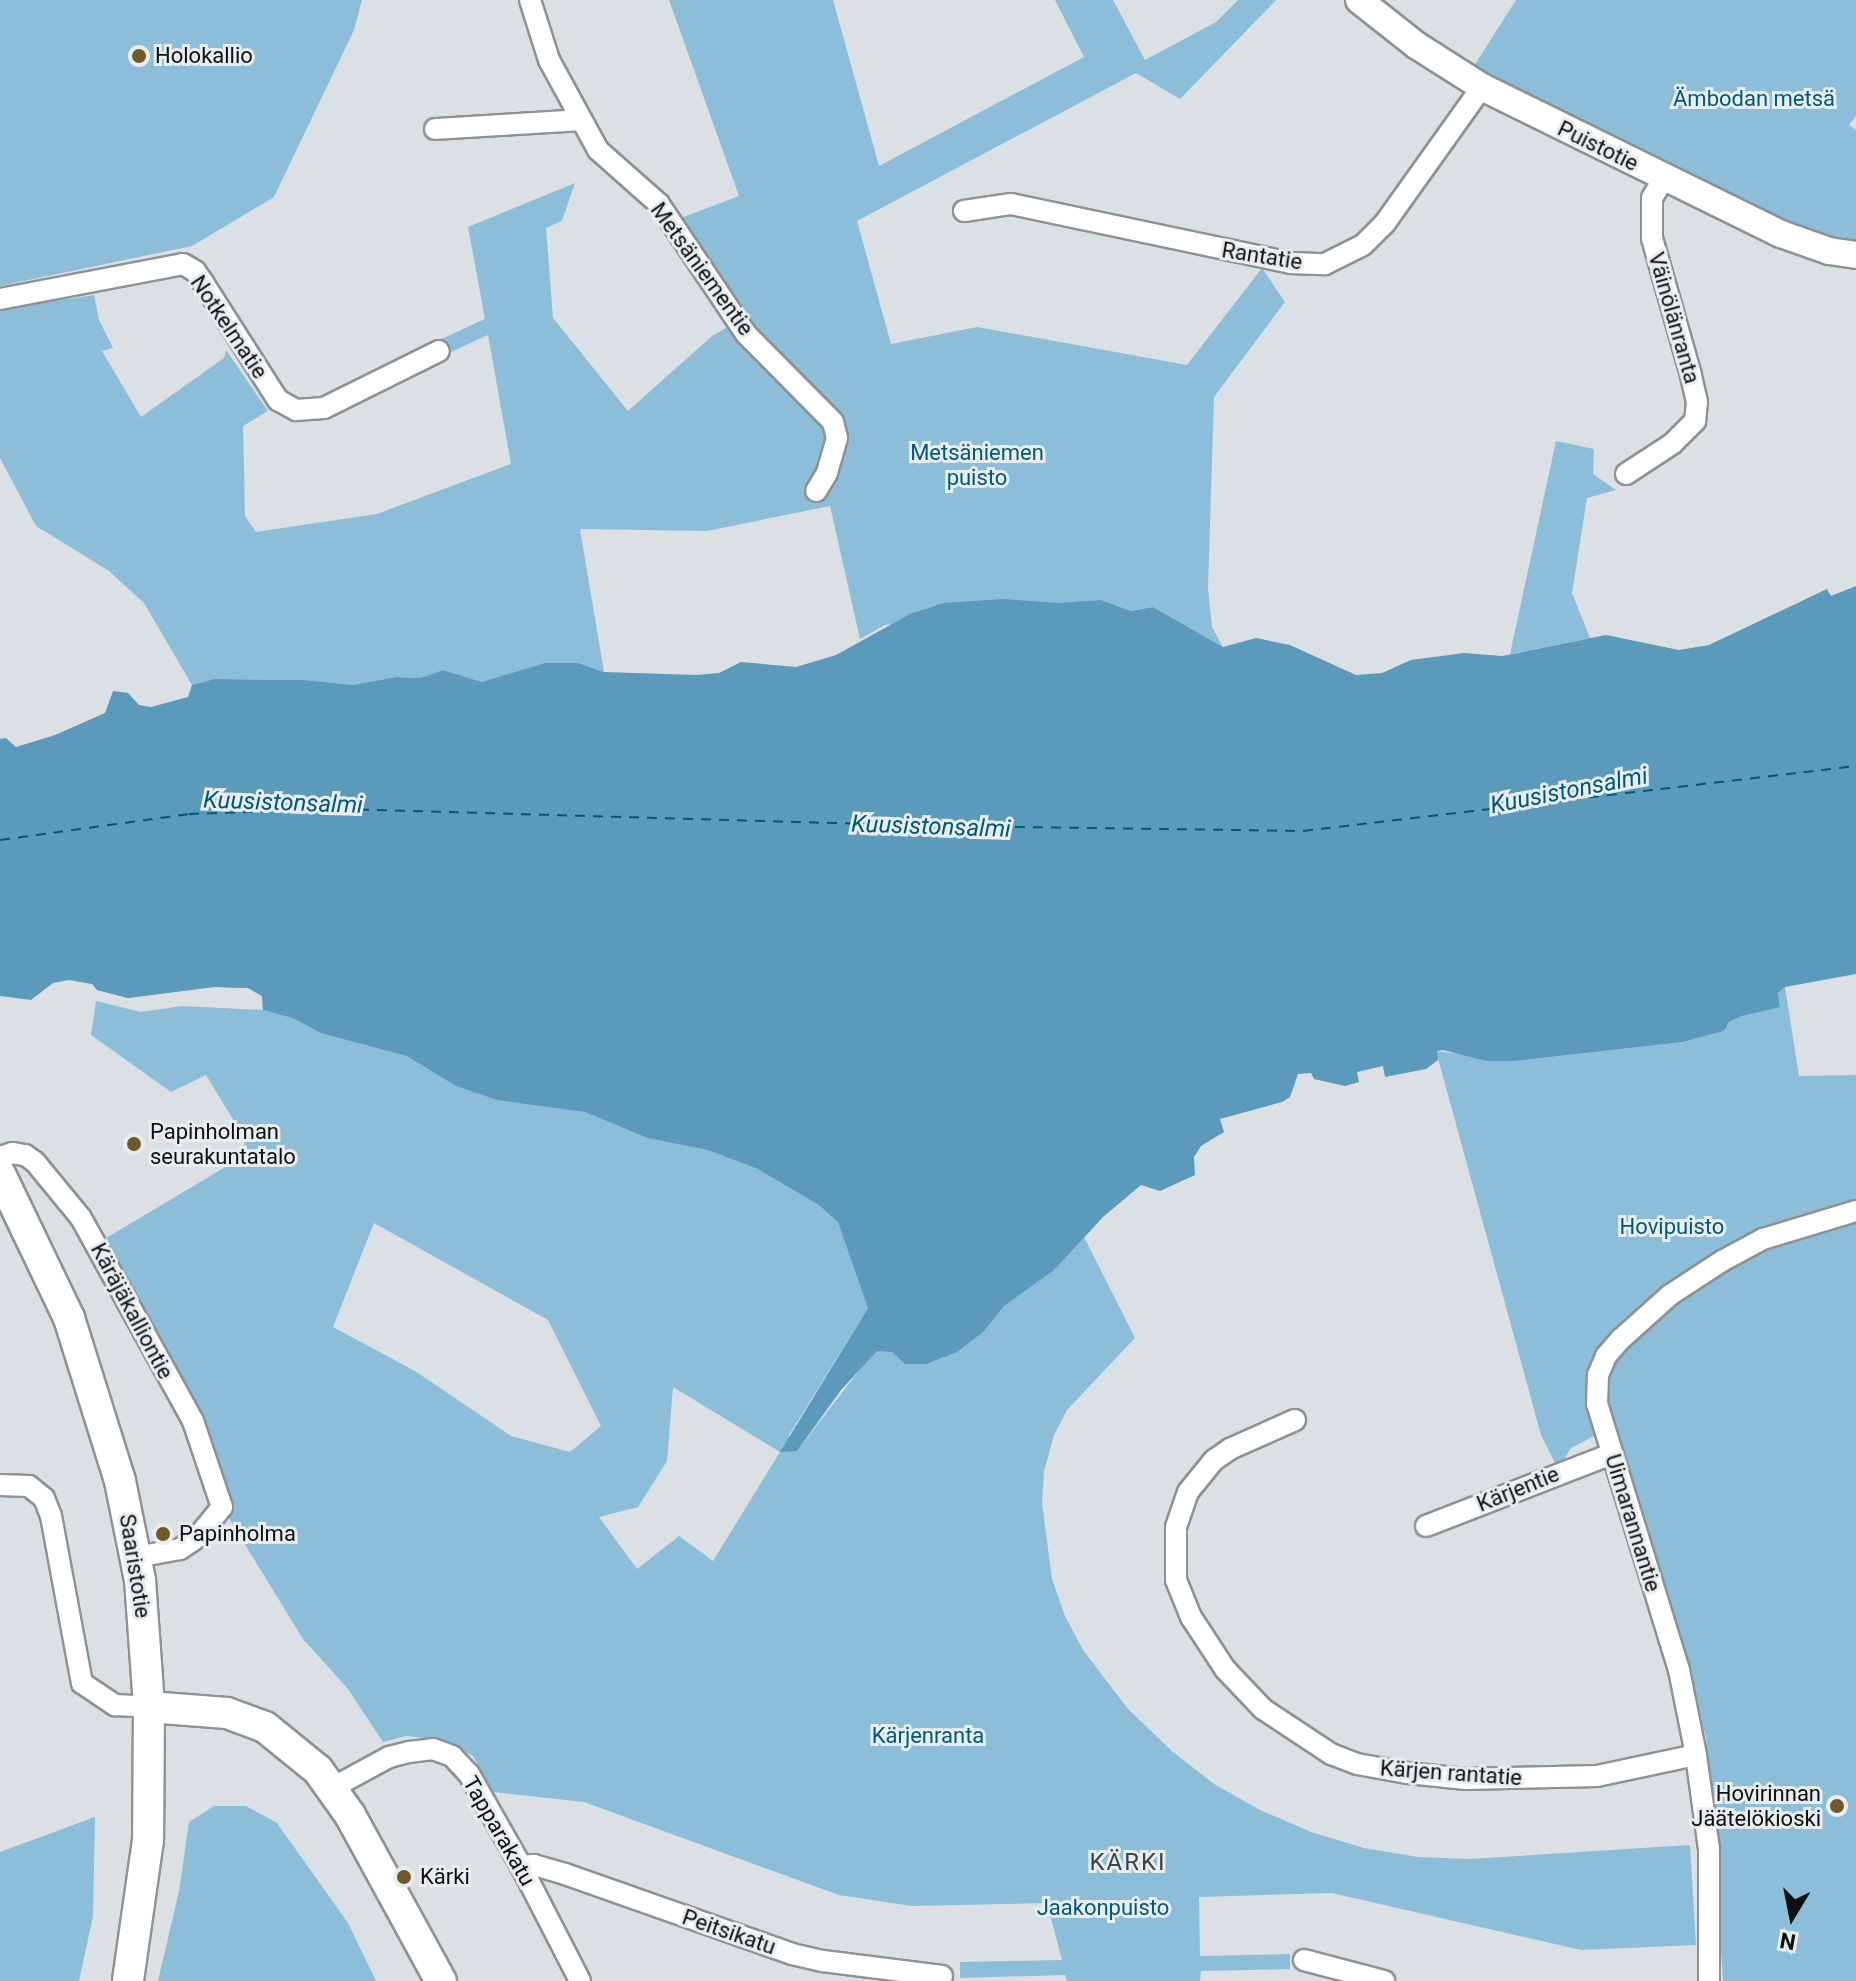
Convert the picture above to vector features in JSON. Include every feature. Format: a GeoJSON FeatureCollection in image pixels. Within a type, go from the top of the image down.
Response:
{"type":"FeatureCollection","features":[{"type":"Feature","properties":{"kind":"main road","name":"Saaristotie"},"geometry":{"type":"LineString","coordinates":[[0,1174],[69,1318],[120,1481],[144,1607],[149,1707],[148,1840],[128,1981]]}},
{"type":"Feature","properties":{"kind":"main road"},"geometry":{"type":"LineString","coordinates":[[149,1707],[227,1713],[265,1727],[318,1770],[332,1788],[441,1981]]}},
{"type":"Feature","properties":{"kind":"street","name":"Metsäniementie"},"geometry":{"type":"LineString","coordinates":[[530,0],[549,60],[598,150],[659,204],[746,334],[833,422],[837,438],[827,473],[816,491]]}},
{"type":"Feature","properties":{"kind":"street","name":"Puistotie"},"geometry":{"type":"LineString","coordinates":[[1359,0],[1416,45],[1482,87],[1781,234],[1829,251],[1856,255]]}},
{"type":"Feature","properties":{"kind":"street","name":"Rantatie"},"geometry":{"type":"LineString","coordinates":[[964,211],[1011,204],[1185,243],[1290,263],[1325,264],[1363,245],[1385,223],[1482,87]]}},
{"type":"Feature","properties":{"kind":"street"},"geometry":{"type":"LineString","coordinates":[[435,129],[581,120]]}},
{"type":"Feature","properties":{"kind":"street","name":"Väinölänranta"},"geometry":{"type":"LineString","coordinates":[[1626,474],[1672,444],[1695,421],[1697,402],[1691,375],[1652,238],[1652,198],[1664,178]]}},
{"type":"Feature","properties":{"kind":"street","name":"Notkelmatie"},"geometry":{"type":"LineString","coordinates":[[0,299],[183,264],[195,271],[278,400],[296,410],[324,408],[439,351]]}},
{"type":"Feature","properties":{"kind":"street","name":"Käräjäkalliontie"},"geometry":{"type":"LineString","coordinates":[[0,1157],[12,1153],[25,1155],[35,1162],[81,1218],[193,1421],[222,1507],[198,1537],[180,1549],[136,1557]]}},
{"type":"Feature","properties":{"kind":"street","name":"Uimarannantie"},"geometry":{"type":"LineString","coordinates":[[1709,1981],[1709,1849],[1696,1755],[1679,1670],[1612,1454],[1596,1387],[1606,1356],[1670,1295],[1763,1239],[1856,1211]]}},
{"type":"Feature","properties":{"kind":"street","name":"Kärjen rantatie"},"geometry":{"type":"LineString","coordinates":[[1295,1420],[1230,1449],[1214,1460],[1188,1492],[1176,1527],[1176,1580],[1191,1617],[1225,1669],[1263,1709],[1331,1754],[1357,1764],[1408,1773],[1466,1779],[1597,1776],[1696,1755]]}},
{"type":"Feature","properties":{"kind":"street","name":"Kärjentie"},"geometry":{"type":"LineString","coordinates":[[1426,1526],[1612,1454]]}},
{"type":"Feature","properties":{"kind":"street"},"geometry":{"type":"LineString","coordinates":[[0,1485],[29,1486],[44,1498],[51,1516],[82,1683],[115,1705],[149,1707]]}},
{"type":"Feature","properties":{"kind":"street","name":"Tapparakatu"},"geometry":{"type":"LineString","coordinates":[[332,1788],[389,1757],[433,1749],[452,1756],[469,1774],[580,1981]]}},
{"type":"Feature","properties":{"kind":"street","name":"Peitsikatu"},"geometry":{"type":"LineString","coordinates":[[521,1866],[534,1865],[565,1874],[792,1954],[823,1961],[942,1976]]}},
{"type":"Feature","properties":{"kind":"street"},"geometry":{"type":"LineString","coordinates":[[1304,1960],[1384,1981]]}},
{"type":"Feature","properties":{"kind":"green space"},"geometry":{"type":"Polygon","coordinates":[[[0,0],[362,0],[354,30],[274,197],[192,246],[0,286],[0,0]]]}},
{"type":"Feature","properties":{"kind":"green space","name":"Metsäniemen puisto"},"geometry":{"type":"Polygon","coordinates":[[[669,0],[833,0],[879,166],[1084,57],[1055,0],[1113,0],[1145,60],[1216,22],[1238,0],[1276,0],[1180,99],[1136,73],[857,221],[891,344],[977,327],[1187,365],[1262,268],[1285,302],[1214,397],[1208,588],[1212,627],[1223,647],[1153,607],[1131,611],[1101,600],[885,625],[860,639],[830,506],[707,531],[580,529],[604,672],[578,663],[482,682],[443,670],[420,678],[396,677],[353,685],[305,680],[214,679],[192,685],[144,603],[109,571],[36,526],[0,458],[0,309],[94,295],[99,320],[113,348],[102,351],[141,417],[224,358],[226,350],[268,411],[243,426],[245,516],[256,532],[377,514],[511,464],[488,335],[442,356],[437,341],[485,319],[468,227],[575,183],[562,221],[546,228],[553,318],[628,411],[712,336],[747,316],[681,218],[739,196],[669,0]]]}},
{"type":"Feature","properties":{"kind":"green space","name":"Ämbodan metsä"},"geometry":{"type":"Polygon","coordinates":[[[1516,0],[1856,0],[1856,116],[1849,125],[1856,130],[1856,246],[1803,234],[1474,66],[1516,0]]]}},
{"type":"Feature","properties":{"kind":"green space"},"geometry":{"type":"Polygon","coordinates":[[[1556,441],[1594,449],[1593,474],[1616,490],[1587,498],[1572,593],[1590,638],[1510,654],[1556,441]]]}},
{"type":"Feature","properties":{"kind":"green space"},"geometry":{"type":"Polygon","coordinates":[[[256,950],[807,1068],[868,1308],[789,1435],[797,1451],[864,1364],[912,1282],[1094,1227],[1084,1237],[1135,1338],[1067,1410],[1054,1435],[1044,1471],[1042,1503],[1052,1579],[1065,1616],[1083,1650],[1128,1709],[1173,1752],[1214,1784],[1260,1810],[1311,1832],[1364,1848],[1418,1857],[1471,1859],[1690,1845],[1696,1945],[1581,1950],[1332,1893],[1199,1897],[1200,1956],[1290,1954],[1290,1969],[1201,1971],[1200,1981],[1067,1981],[1065,1975],[960,1978],[960,1962],[1062,1960],[1047,1903],[912,1906],[839,1895],[584,1802],[493,1792],[473,1756],[443,1740],[406,1736],[383,1742],[348,1689],[303,1639],[222,1507],[193,1421],[96,1244],[244,1156],[245,1139],[206,1075],[171,1092],[91,1035],[96,1001],[141,1012],[182,1006],[263,1010],[262,996],[248,988],[214,987],[128,998],[97,990],[256,950]],[[374,1223],[333,1327],[415,1371],[511,1436],[570,1452],[601,1426],[548,1320],[374,1223]],[[673,1387],[667,1461],[638,1507],[599,1517],[637,1569],[679,1536],[713,1561],[780,1452],[673,1387]]]}},
{"type":"Feature","properties":{"kind":"green space","name":"Hovipuisto"},"geometry":{"type":"Polygon","coordinates":[[[1785,987],[1799,1076],[1856,1075],[1856,1981],[1723,1981],[1706,1736],[1596,1435],[1571,1448],[1562,1463],[1556,1465],[1541,1435],[1436,1051],[1516,1061],[1683,1042],[1724,1031],[1729,1022],[1742,1016],[1780,1006],[1778,993],[1785,987]]]}},
{"type":"Feature","properties":{"kind":"green space"},"geometry":{"type":"Polygon","coordinates":[[[214,1806],[246,1806],[277,1823],[348,1923],[376,1981],[158,1981],[179,1891],[189,1822],[214,1806]]]}},
{"type":"Feature","properties":{"kind":"green space"},"geometry":{"type":"Polygon","coordinates":[[[95,1817],[93,1916],[79,1981],[0,1981],[0,1852],[95,1817]]]}},
{"type":"Feature","properties":{"kind":"water","name":"Kuusistonsalmi"},"geometry":{"type":"Polygon","coordinates":[[[1856,586],[1856,974],[1785,987],[1778,993],[1780,1007],[1742,1016],[1729,1022],[1724,1031],[1683,1042],[1516,1061],[1486,1061],[1443,1050],[1437,1051],[1438,1060],[1426,1069],[1385,1077],[1383,1066],[1357,1072],[1359,1082],[1345,1086],[1314,1079],[1311,1073],[1298,1074],[1290,1097],[1282,1102],[1220,1119],[1224,1132],[1201,1146],[1194,1157],[1195,1175],[1160,1191],[1141,1185],[1103,1217],[1054,1270],[1004,1306],[983,1332],[957,1352],[926,1364],[905,1364],[892,1352],[877,1351],[841,1390],[797,1451],[780,1452],[868,1308],[838,1222],[819,1205],[756,1168],[708,1150],[648,1138],[585,1112],[497,1100],[456,1086],[407,1056],[321,1033],[293,1018],[263,1010],[262,996],[248,988],[214,987],[128,998],[97,990],[92,984],[69,980],[53,983],[31,1000],[0,996],[0,739],[6,738],[16,747],[55,735],[105,713],[113,691],[128,693],[139,705],[151,707],[188,697],[192,685],[214,679],[305,680],[353,685],[396,677],[420,678],[443,670],[482,682],[545,663],[578,663],[604,672],[696,675],[719,673],[741,662],[796,667],[836,655],[910,614],[944,603],[1003,599],[1059,603],[1101,600],[1131,611],[1153,607],[1223,647],[1256,638],[1290,645],[1356,675],[1382,673],[1411,660],[1464,653],[1502,656],[1606,635],[1679,650],[1709,645],[1827,589],[1831,596],[1856,586]]]}},
{"type":"Feature","properties":{"kind":"ferry route"},"geometry":{"type":"LineString","coordinates":[[0,840],[189,814],[341,809],[943,826],[1303,831],[1856,766]]}},
{"type":"Feature","properties":{"kind":"place","name":"Holokallio"},"geometry":{"type":"Point","coordinates":[139,56]}},
{"type":"Feature","properties":{"kind":"place","name":"Papinholman seurakuntatalo"},"geometry":{"type":"Point","coordinates":[134,1144]}},
{"type":"Feature","properties":{"kind":"place","name":"Papinholma"},"geometry":{"type":"Point","coordinates":[163,1534]}},
{"type":"Feature","properties":{"kind":"place","name":"Hovirinnan Jäätelökioski"},"geometry":{"type":"Point","coordinates":[1837,1806]}},
{"type":"Feature","properties":{"kind":"place","name":"Kärki"},"geometry":{"type":"Point","coordinates":[404,1877]}},
{"type":"Feature","properties":{"kind":"district","name":"KÄRKI"},"geometry":{"type":"Point","coordinates":[1128,1863]}},
{"type":"Feature","properties":{"kind":"park label","name":"Kärjenranta"},"geometry":{"type":"Point","coordinates":[928,1736]}},
{"type":"Feature","properties":{"kind":"park label","name":"Jaakonpuisto"},"geometry":{"type":"Point","coordinates":[1103,1908]}}]}
